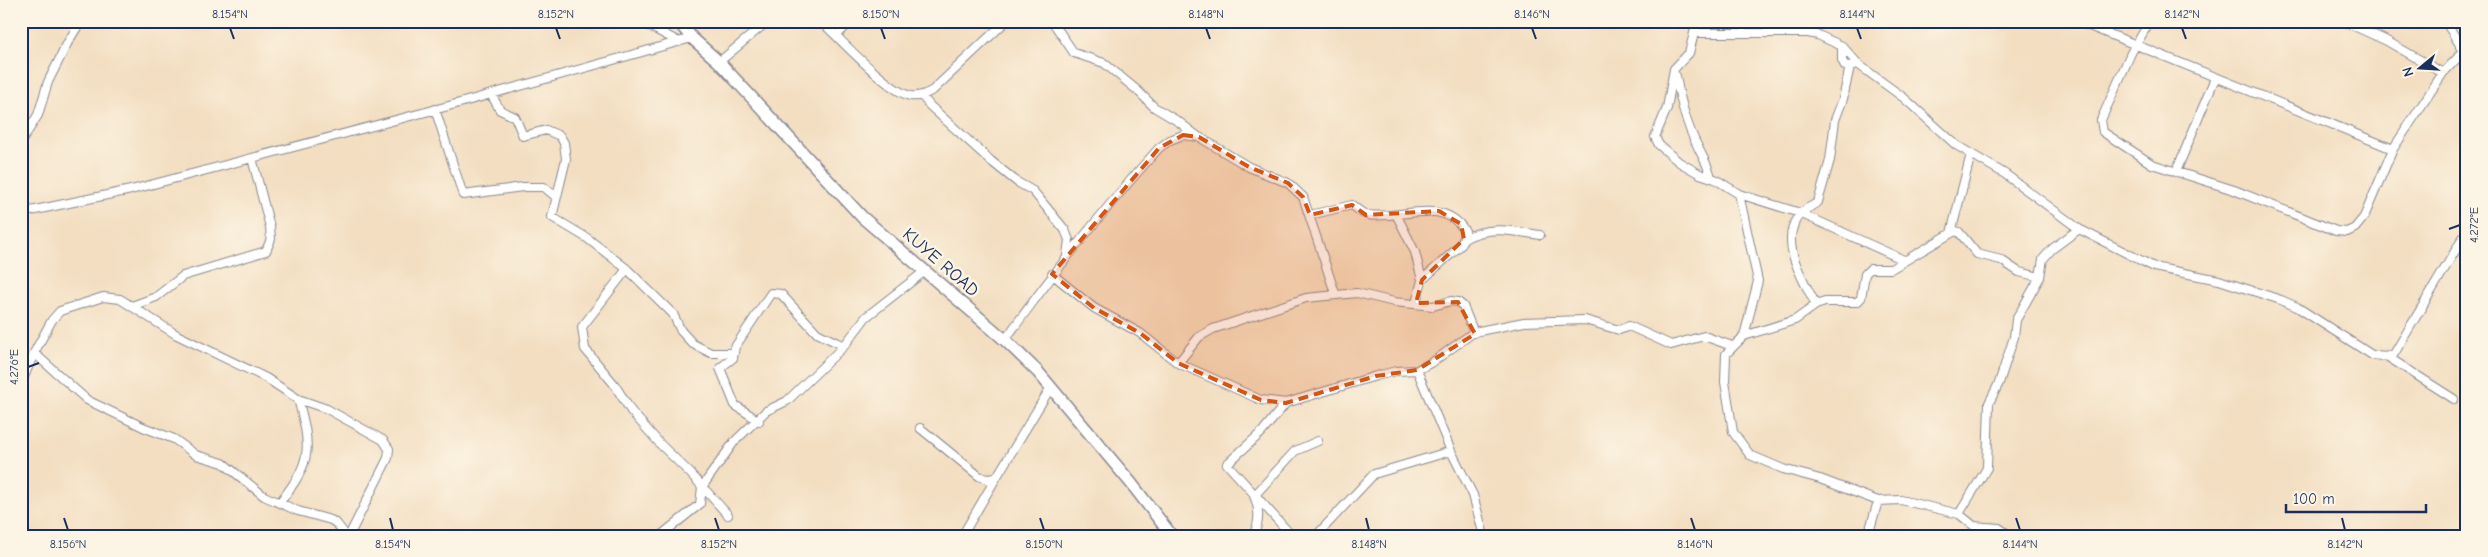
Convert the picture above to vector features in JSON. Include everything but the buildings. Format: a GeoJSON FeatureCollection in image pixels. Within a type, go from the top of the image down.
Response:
{"type":"FeatureCollection","features":[{"type":"Feature","properties":{"kind":"street"},"geometry":{"type":"LineString","coordinates":[[21,142],[38,115],[48,82],[81,21]]}},
{"type":"Feature","properties":{"kind":"street"},"geometry":{"type":"LineString","coordinates":[[640,21],[679,42]]}},
{"type":"Feature","properties":{"kind":"street","name":"KUYE ROAD"},"geometry":{"type":"LineString","coordinates":[[678,21],[692,38],[719,62],[862,217],[1005,340],[1050,387],[1172,536]]}},
{"type":"Feature","properties":{"kind":"street"},"geometry":{"type":"LineString","coordinates":[[719,62],[768,21]]}},
{"type":"Feature","properties":{"kind":"street"},"geometry":{"type":"LineString","coordinates":[[821,21],[890,86],[910,96],[922,96],[933,90],[1006,21]]}},
{"type":"Feature","properties":{"kind":"street"},"geometry":{"type":"LineString","coordinates":[[836,35],[851,21]]}},
{"type":"Feature","properties":{"kind":"street"},"geometry":{"type":"LineString","coordinates":[[1052,21],[1074,53],[1104,63],[1154,107],[1199,137],[1249,167],[1295,188],[1303,197],[1310,215],[1335,293]]}},
{"type":"Feature","properties":{"kind":"street"},"geometry":{"type":"LineString","coordinates":[[1696,21],[1689,53],[1674,70],[1667,108],[1655,137],[1659,145],[1679,162],[1712,177],[1739,194],[1800,213],[1904,260]]}},
{"type":"Feature","properties":{"kind":"street"},"geometry":{"type":"LineString","coordinates":[[2077,21],[2394,149]]}},
{"type":"Feature","properties":{"kind":"street"},"geometry":{"type":"LineString","coordinates":[[2150,21],[2136,44],[2101,120],[2103,132],[2142,159],[2234,190],[2336,231],[2347,232],[2355,228],[2364,217],[2394,149],[2443,73],[2465,54],[2445,21]]}},
{"type":"Feature","properties":{"kind":"street"},"geometry":{"type":"LineString","coordinates":[[2343,21],[2384,40],[2443,73]]}},
{"type":"Feature","properties":{"kind":"street"},"geometry":{"type":"LineString","coordinates":[[1694,33],[1808,33],[1818,35],[1842,46],[1859,65],[1896,92],[1956,145],[2005,174],[2079,229],[2161,270],[2220,280],[2297,307],[2372,354],[2388,357],[2454,399]]}},
{"type":"Feature","properties":{"kind":"street"},"geometry":{"type":"LineString","coordinates":[[21,213],[131,190],[692,38]]}},
{"type":"Feature","properties":{"kind":"street"},"geometry":{"type":"LineString","coordinates":[[1842,46],[1842,60],[1845,66],[1859,65]]}},
{"type":"Feature","properties":{"kind":"street"},"geometry":{"type":"LineString","coordinates":[[1816,306],[1797,268],[1791,247],[1792,228],[1800,213],[1818,202],[1830,160],[1835,120],[1844,99],[1850,66]]}},
{"type":"Feature","properties":{"kind":"street"},"geometry":{"type":"LineString","coordinates":[[1674,70],[1679,96],[1696,143],[1712,177]]}},
{"type":"Feature","properties":{"kind":"street"},"geometry":{"type":"LineString","coordinates":[[2176,172],[2215,78]]}},
{"type":"Feature","properties":{"kind":"street"},"geometry":{"type":"LineString","coordinates":[[491,94],[500,110],[516,117],[523,136],[546,130],[560,136],[564,143],[566,159],[552,217],[587,238],[627,269],[673,314],[681,331],[693,344],[711,353],[733,353]]}},
{"type":"Feature","properties":{"kind":"street"},"geometry":{"type":"LineString","coordinates":[[922,96],[930,106],[991,160],[1039,197],[1065,230],[1069,240],[1067,257]]}},
{"type":"Feature","properties":{"kind":"street"},"geometry":{"type":"LineString","coordinates":[[435,109],[463,194],[523,187],[544,187],[556,197]]}},
{"type":"Feature","properties":{"kind":"street"},"geometry":{"type":"LineString","coordinates":[[1005,340],[1052,274],[1097,217],[1160,148],[1170,140],[1184,135],[1199,137]]}},
{"type":"Feature","properties":{"kind":"street"},"geometry":{"type":"LineString","coordinates":[[1950,233],[1971,154]]}},
{"type":"Feature","properties":{"kind":"street"},"geometry":{"type":"LineString","coordinates":[[132,306],[156,297],[183,276],[266,250],[271,240],[270,227],[252,158]]}},
{"type":"Feature","properties":{"kind":"street"},"geometry":{"type":"LineString","coordinates":[[1739,194],[1758,282],[1744,336]]}},
{"type":"Feature","properties":{"kind":"street"},"geometry":{"type":"LineString","coordinates":[[1310,215],[1352,205],[1366,215],[1439,211],[1451,216],[1461,224],[1465,231],[1462,244],[1422,280]]}},
{"type":"Feature","properties":{"kind":"street"},"geometry":{"type":"LineString","coordinates":[[1396,214],[1415,252],[1422,280],[1416,303]]}},
{"type":"Feature","properties":{"kind":"street"},"geometry":{"type":"LineString","coordinates":[[1959,514],[1988,468],[1989,403],[1999,383],[2014,337],[2016,320],[2040,277],[2043,259],[2052,249],[2079,229]]}},
{"type":"Feature","properties":{"kind":"street"},"geometry":{"type":"LineString","coordinates":[[1464,238],[1476,232],[1486,230],[1540,235]]}},
{"type":"Feature","properties":{"kind":"street"},"geometry":{"type":"LineString","coordinates":[[2388,357],[2394,354],[2467,231]]}},
{"type":"Feature","properties":{"kind":"street"},"geometry":{"type":"LineString","coordinates":[[2011,536],[1999,528],[1974,526],[1959,514],[1901,500],[1878,500],[1820,478],[1783,469],[1750,455],[1741,446],[1733,432],[1725,382],[1726,354],[1744,336],[1795,320],[1825,302],[1857,302],[1861,298],[1865,274],[1870,269],[1891,269],[1950,233],[1959,232],[1977,254],[2001,260],[2019,272],[2040,277]]}},
{"type":"Feature","properties":{"kind":"street"},"geometry":{"type":"LineString","coordinates":[[627,269],[582,327],[585,348],[614,384],[632,411],[728,515]]}},
{"type":"Feature","properties":{"kind":"street"},"geometry":{"type":"LineString","coordinates":[[660,536],[700,504],[702,487],[734,442],[759,421],[766,411],[787,401],[844,346],[866,318],[925,271]]}},
{"type":"Feature","properties":{"kind":"street"},"geometry":{"type":"LineString","coordinates":[[1052,274],[1094,308],[1140,333],[1178,363],[1261,400],[1286,403],[1389,373],[1417,370],[1434,361],[1474,333],[1524,322],[1586,320],[1619,330],[1630,326],[1670,345],[1704,336],[1732,346]]}},
{"type":"Feature","properties":{"kind":"street"},"geometry":{"type":"LineString","coordinates":[[759,421],[735,405],[726,387],[720,368],[733,358],[733,353],[766,297],[775,292],[781,294],[817,333],[844,346]]}},
{"type":"Feature","properties":{"kind":"street"},"geometry":{"type":"LineString","coordinates":[[1178,363],[1200,337],[1213,329],[1306,298],[1335,293],[1357,293],[1394,302],[1433,306],[1450,301],[1458,302],[1463,306],[1474,333]]}},
{"type":"Feature","properties":{"kind":"street"},"geometry":{"type":"LineString","coordinates":[[21,384],[34,353],[52,320],[60,311],[102,297],[120,299],[162,326],[266,378],[298,399],[327,409],[384,440],[388,449],[388,458],[348,536],[331,520],[312,516],[264,496],[222,463],[196,455],[174,438],[143,427],[87,400],[34,353]]}},
{"type":"Feature","properties":{"kind":"street"},"geometry":{"type":"LineString","coordinates":[[1417,370],[1451,451],[1473,495],[1484,536]]}},
{"type":"Feature","properties":{"kind":"street"},"geometry":{"type":"LineString","coordinates":[[962,536],[1050,387]]}},
{"type":"Feature","properties":{"kind":"street"},"geometry":{"type":"LineString","coordinates":[[280,502],[290,489],[307,456],[306,431],[298,399]]}},
{"type":"Feature","properties":{"kind":"street"},"geometry":{"type":"LineString","coordinates":[[1286,403],[1262,432],[1227,464],[1292,536]]}},
{"type":"Feature","properties":{"kind":"street"},"geometry":{"type":"LineString","coordinates":[[920,428],[979,476],[986,479],[996,478]]}},
{"type":"Feature","properties":{"kind":"street"},"geometry":{"type":"LineString","coordinates":[[1254,496],[1295,451],[1318,442]]}},
{"type":"Feature","properties":{"kind":"street"},"geometry":{"type":"LineString","coordinates":[[1316,536],[1374,474],[1451,451]]}},
{"type":"Feature","properties":{"kind":"street"},"geometry":{"type":"LineString","coordinates":[[1253,536],[1259,520],[1259,507],[1254,496]]}},
{"type":"Feature","properties":{"kind":"street"},"geometry":{"type":"LineString","coordinates":[[1868,536],[1878,500]]}},
{"type":"Feature","properties":{"kind":"highlighted area"},"geometry":{"type":"Polygon","coordinates":[[[1183,135],[1199,137],[1249,167],[1288,183],[1303,197],[1310,215],[1352,205],[1366,215],[1439,211],[1461,224],[1464,239],[1422,280],[1416,303],[1458,302],[1475,334],[1417,370],[1376,376],[1286,403],[1261,400],[1178,363],[1140,333],[1094,308],[1052,274],[1159,148],[1183,135]]]}}]}
